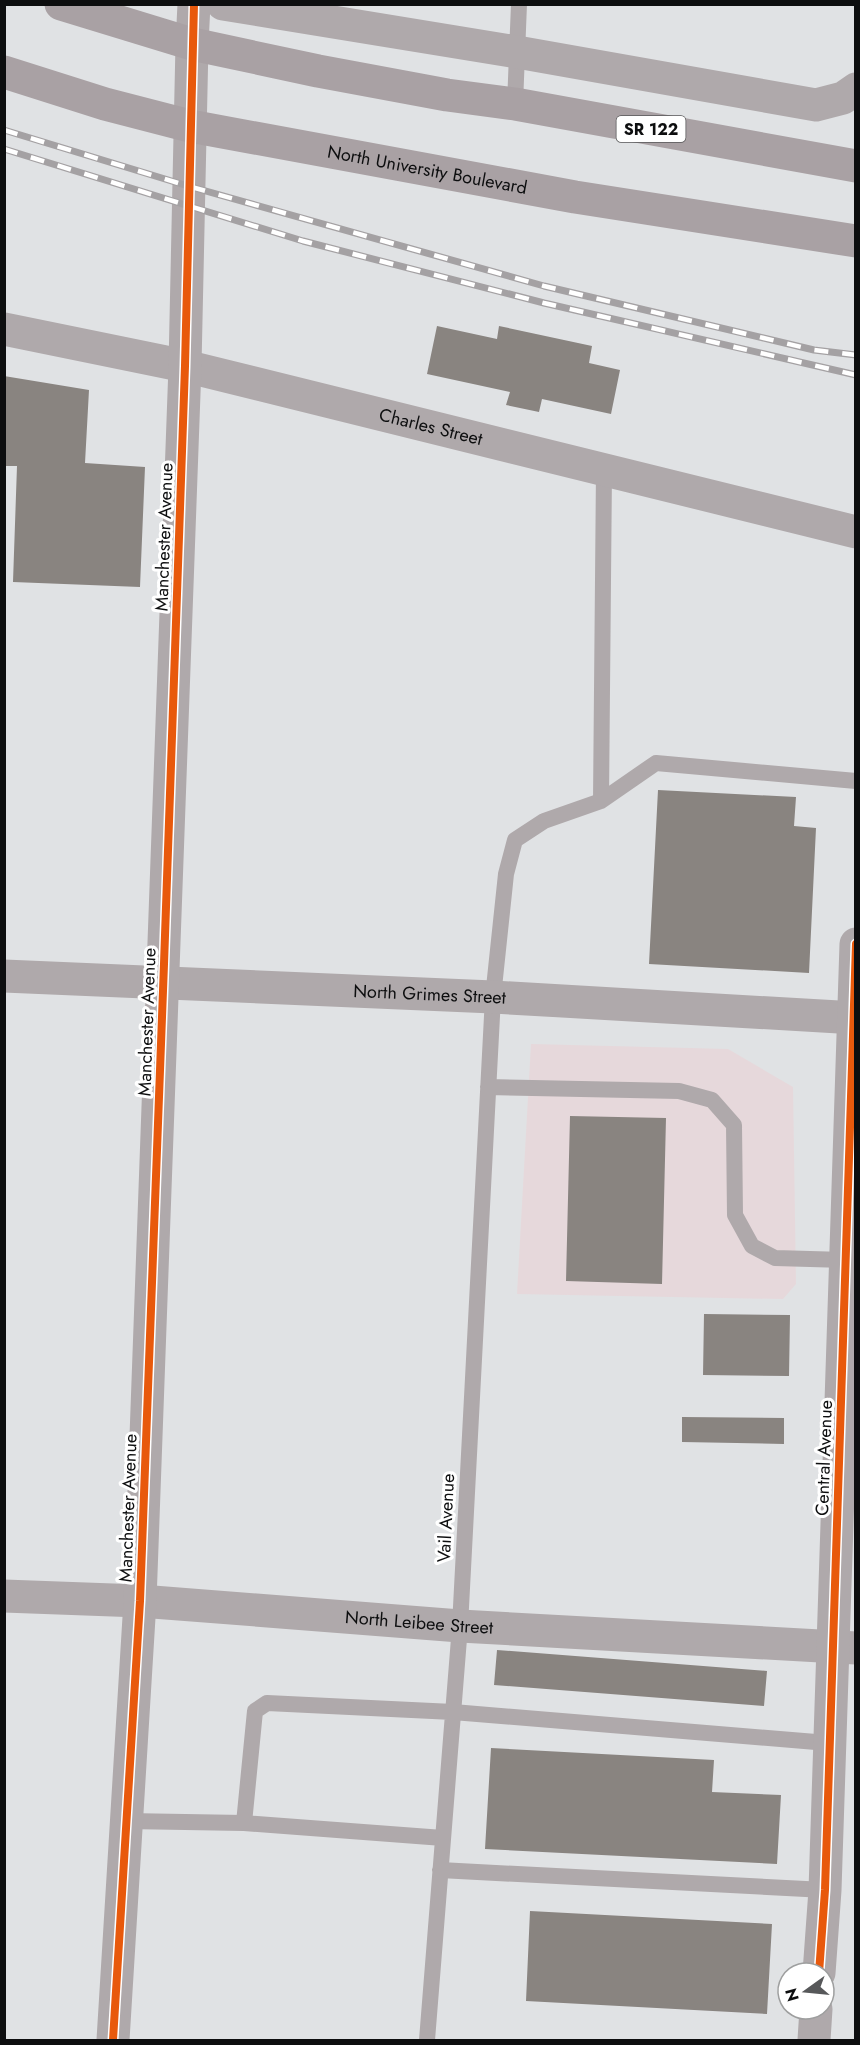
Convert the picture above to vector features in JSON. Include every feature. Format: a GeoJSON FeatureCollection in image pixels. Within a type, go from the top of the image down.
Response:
{"type":"FeatureCollection","features":[{"type":"Feature","properties":{"kind":"main road","name":"SR 122"},"geometry":{"type":"LineString","coordinates":[[61,4],[192,44],[376,82],[515,104],[855,166]]}},
{"type":"Feature","properties":{"kind":"main road","name":"North University Boulevard"},"geometry":{"type":"LineString","coordinates":[[4,72],[105,104],[190,126],[575,196],[855,241]]}},
{"type":"Feature","properties":{"kind":"street","name":"Manchester Avenue"},"geometry":{"type":"LineString","coordinates":[[112,2040],[140,1601],[185,366],[194,4]]}},
{"type":"Feature","properties":{"kind":"street"},"geometry":{"type":"LineString","coordinates":[[223,4],[517,52],[816,105],[843,98],[855,89]]}},
{"type":"Feature","properties":{"kind":"street","name":"Charles Street"},"geometry":{"type":"LineString","coordinates":[[4,329],[185,366],[855,532]]}},
{"type":"Feature","properties":{"kind":"street","name":"Central Avenue"},"geometry":{"type":"LineString","coordinates":[[820,1961],[825,1890],[828,1743],[844,1648],[845,1260],[855,944]]}},
{"type":"Feature","properties":{"kind":"street","name":"North Grimes Street"},"geometry":{"type":"LineString","coordinates":[[4,976],[493,997],[854,1018]]}},
{"type":"Feature","properties":{"kind":"street","name":"North Leibee Street"},"geometry":{"type":"LineString","coordinates":[[4,1596],[140,1601],[460,1626],[844,1648]]}},
{"type":"Feature","properties":{"kind":"street"},"geometry":{"type":"LineString","coordinates":[[814,2040],[815,2021]]}},
{"type":"Feature","properties":{"kind":"lane"},"geometry":{"type":"LineString","coordinates":[[515,104],[519,4]]}},
{"type":"Feature","properties":{"kind":"lane"},"geometry":{"type":"LineString","coordinates":[[601,801],[604,470]]}},
{"type":"Feature","properties":{"kind":"lane","name":"Vail Avenue"},"geometry":{"type":"LineString","coordinates":[[427,2040],[460,1626],[493,997],[506,874],[515,840],[544,821],[601,801],[656,763],[855,781]]}},
{"type":"Feature","properties":{"kind":"lane"},"geometry":{"type":"LineString","coordinates":[[488,1086],[679,1091],[712,1100],[734,1125],[735,1215],[752,1246],[775,1258],[845,1260]]}},
{"type":"Feature","properties":{"kind":"lane"},"geometry":{"type":"LineString","coordinates":[[244,1823],[255,1711],[267,1703],[453,1712],[828,1743]]}},
{"type":"Feature","properties":{"kind":"lane"},"geometry":{"type":"LineString","coordinates":[[126,1821],[244,1823],[443,1838]]}},
{"type":"Feature","properties":{"kind":"lane"},"geometry":{"type":"LineString","coordinates":[[440,1870],[825,1890]]}},
{"type":"Feature","properties":{"kind":"shaded area"},"geometry":{"type":"Polygon","coordinates":[[[531,1044],[728,1049],[793,1087],[796,1284],[783,1299],[517,1294],[531,1044]]]}},
{"type":"Feature","properties":{"kind":"building"},"geometry":{"type":"Polygon","coordinates":[[[437,326],[497,339],[499,326],[592,346],[589,363],[620,370],[611,414],[542,399],[539,412],[506,405],[510,392],[427,374],[437,326]]]}},
{"type":"Feature","properties":{"kind":"building"},"geometry":{"type":"Polygon","coordinates":[[[4,376],[89,390],[85,463],[145,467],[140,587],[13,582],[17,466],[4,466],[4,376]]]}},
{"type":"Feature","properties":{"kind":"building"},"geometry":{"type":"Polygon","coordinates":[[[658,790],[796,797],[794,826],[816,828],[809,973],[649,964],[658,790]]]}},
{"type":"Feature","properties":{"kind":"building"},"geometry":{"type":"Polygon","coordinates":[[[570,1116],[666,1118],[662,1284],[566,1281],[570,1116]]]}},
{"type":"Feature","properties":{"kind":"building"},"geometry":{"type":"Polygon","coordinates":[[[704,1314],[790,1315],[789,1376],[703,1375],[704,1314]]]}},
{"type":"Feature","properties":{"kind":"building"},"geometry":{"type":"Polygon","coordinates":[[[682,1417],[784,1418],[784,1444],[682,1442],[682,1417]]]}},
{"type":"Feature","properties":{"kind":"building"},"geometry":{"type":"Polygon","coordinates":[[[497,1650],[767,1671],[764,1706],[494,1685],[497,1650]]]}},
{"type":"Feature","properties":{"kind":"building"},"geometry":{"type":"Polygon","coordinates":[[[491,1748],[714,1760],[712,1792],[781,1795],[777,1864],[485,1849],[491,1748]]]}},
{"type":"Feature","properties":{"kind":"building"},"geometry":{"type":"Polygon","coordinates":[[[530,1911],[772,1924],[767,2014],[526,2001],[530,1911]]]}},
{"type":"Feature","properties":{"kind":"railway"},"geometry":{"type":"LineString","coordinates":[[4,130],[188,186],[544,286],[814,350],[856,355]]}},
{"type":"Feature","properties":{"kind":"railway"},"geometry":{"type":"LineString","coordinates":[[4,149],[303,241],[544,303],[856,375]]}},
{"type":"Feature","properties":{"kind":"cycle path"},"geometry":{"type":"LineString","coordinates":[[113,2040],[140,1601],[185,366],[194,4]]}},
{"type":"Feature","properties":{"kind":"cycle path"},"geometry":{"type":"LineString","coordinates":[[820,1961],[825,1890],[856,944]]}}]}
